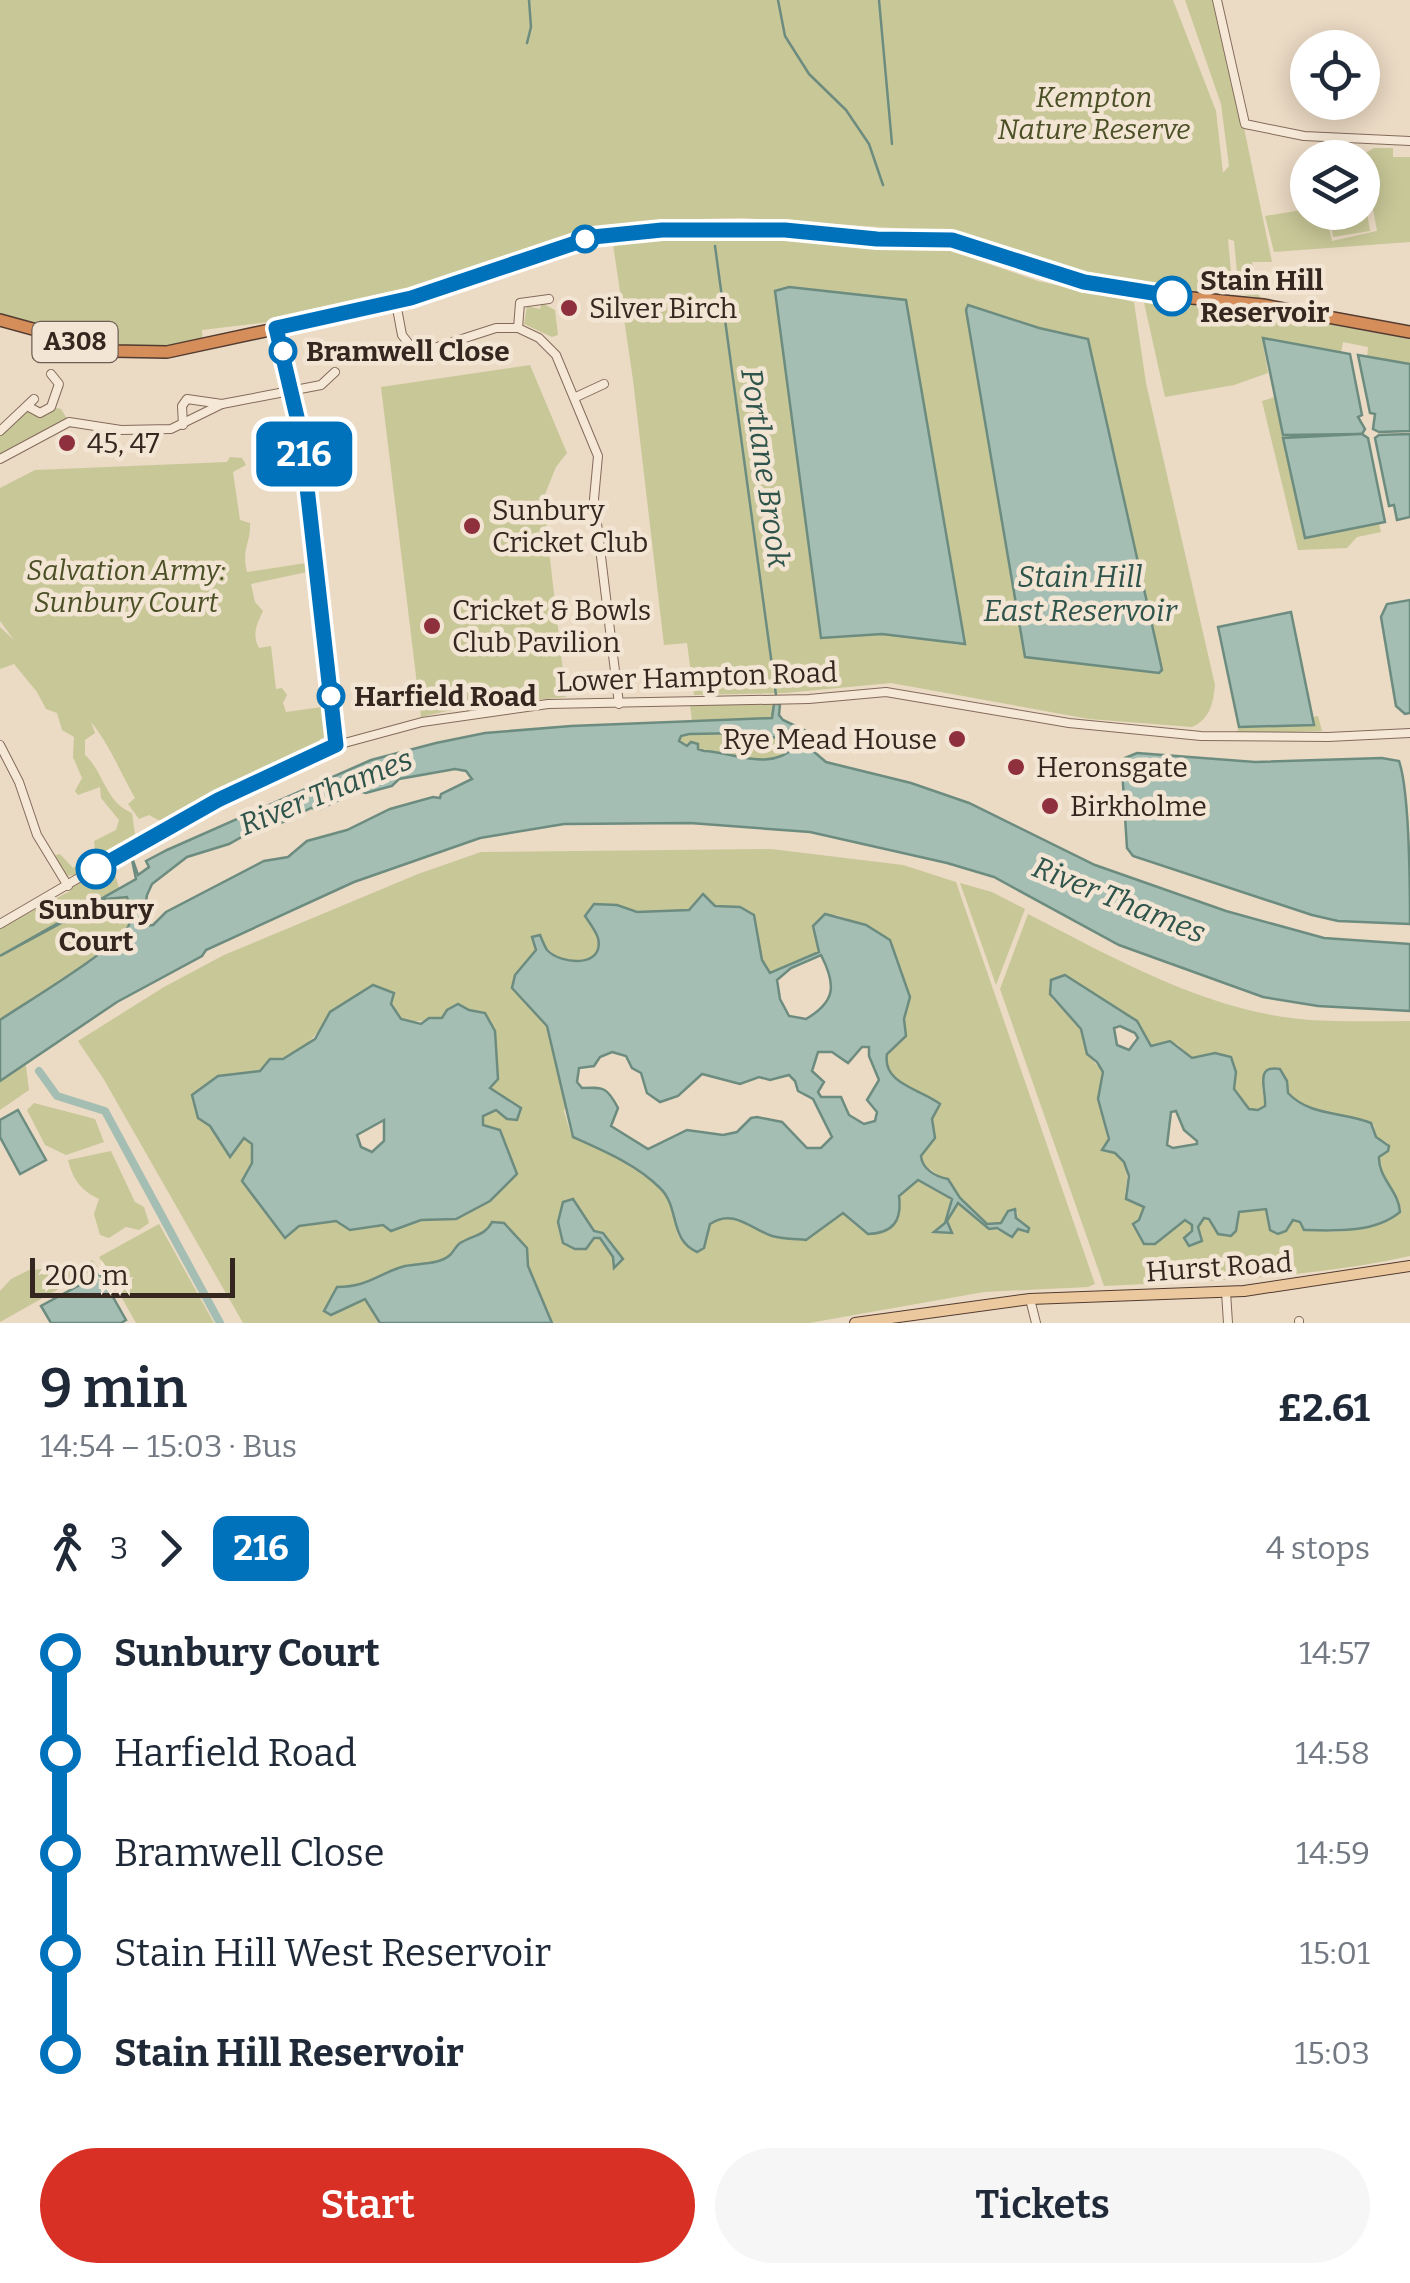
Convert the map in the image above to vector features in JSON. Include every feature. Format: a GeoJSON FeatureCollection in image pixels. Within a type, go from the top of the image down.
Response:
{"type":"FeatureCollection","features":[{"type":"Feature","properties":{"kind":"highway","name":"A308"},"geometry":{"type":"LineString","coordinates":[[0,320],[88,346],[133,353],[181,350],[396,302],[611,233],[731,228],[877,239],[952,240],[1084,282],[1249,303],[1410,332]]}},
{"type":"Feature","properties":{"kind":"main road","name":"Hurst Road"},"geometry":{"type":"LineString","coordinates":[[855,1323],[1030,1299],[1226,1292],[1299,1285],[1410,1266]]}},
{"type":"Feature","properties":{"kind":"street"},"geometry":{"type":"LineString","coordinates":[[1216,0],[1244,124],[1304,136],[1410,141]]}},
{"type":"Feature","properties":{"kind":"street"},"geometry":{"type":"LineString","coordinates":[[518,328],[520,303],[548,299]]}},
{"type":"Feature","properties":{"kind":"street"},"geometry":{"type":"LineString","coordinates":[[396,302],[402,335],[409,344],[420,348],[434,348],[496,328],[518,328],[549,346],[576,397],[598,456],[594,499],[619,704]]}},
{"type":"Feature","properties":{"kind":"street"},"geometry":{"type":"LineString","coordinates":[[276,328],[305,464],[336,745]]}},
{"type":"Feature","properties":{"kind":"street"},"geometry":{"type":"LineString","coordinates":[[0,459],[70,422],[146,431],[172,430],[222,404],[321,385],[335,372]]}},
{"type":"Feature","properties":{"kind":"street"},"geometry":{"type":"LineString","coordinates":[[0,431],[32,403],[40,413],[51,407],[64,385],[51,374]]}},
{"type":"Feature","properties":{"kind":"street"},"geometry":{"type":"LineString","coordinates":[[576,397],[604,384]]}},
{"type":"Feature","properties":{"kind":"street"},"geometry":{"type":"LineString","coordinates":[[183,425],[182,406],[187,399],[222,404]]}},
{"type":"Feature","properties":{"kind":"street","name":"Lower Hampton Road"},"geometry":{"type":"LineString","coordinates":[[0,924],[159,832],[336,745],[392,728],[470,713],[548,704],[822,699],[886,692],[1069,724],[1201,736],[1410,733]]}},
{"type":"Feature","properties":{"kind":"street"},"geometry":{"type":"LineString","coordinates":[[0,746],[19,782],[37,835],[68,886]]}},
{"type":"Feature","properties":{"kind":"street"},"geometry":{"type":"LineString","coordinates":[[1226,1292],[1228,1323]]}},
{"type":"Feature","properties":{"kind":"street"},"geometry":{"type":"LineString","coordinates":[[1030,1299],[1036,1323]]}},
{"type":"Feature","properties":{"kind":"green space","name":"Kempton Nature Reserve"},"geometry":{"type":"Polygon","coordinates":[[[0,0],[1173,0],[1216,111],[1223,173],[1229,166],[1221,104],[1185,0],[1213,0],[1230,61],[1272,262],[1252,262],[1260,298],[1239,294],[1234,241],[1228,239],[1233,295],[1217,288],[1207,293],[1088,274],[940,231],[742,218],[698,219],[605,227],[386,298],[277,321],[202,330],[203,345],[133,353],[0,320],[0,0]]]}},
{"type":"Feature","properties":{"kind":"green space"},"geometry":{"type":"Polygon","coordinates":[[[1380,148],[1393,148],[1393,157],[1410,157],[1410,242],[1274,252],[1265,216],[1290,212],[1290,230],[1330,230],[1332,241],[1377,231],[1380,148]]]}},
{"type":"Feature","properties":{"kind":"green space"},"geometry":{"type":"Polygon","coordinates":[[[1332,230],[1370,230],[1370,231],[1333,237],[1332,230]]]}},
{"type":"Feature","properties":{"kind":"green space"},"geometry":{"type":"Polygon","coordinates":[[[754,233],[873,249],[951,251],[1038,281],[1134,302],[1146,383],[1215,685],[1207,715],[1192,727],[1089,719],[891,683],[785,693],[694,695],[687,643],[664,645],[612,237],[754,233]],[[851,295],[821,637],[899,634],[959,645],[906,301],[851,295]],[[968,305],[1025,657],[1159,656],[1088,340],[968,305]]]}},
{"type":"Feature","properties":{"kind":"green space"},"geometry":{"type":"Polygon","coordinates":[[[1143,298],[1236,307],[1239,316],[1248,315],[1249,310],[1410,339],[1410,364],[1367,357],[1368,347],[1343,342],[1341,353],[1262,338],[1268,373],[1234,385],[1165,397],[1143,298]]]}},
{"type":"Feature","properties":{"kind":"green space"},"geometry":{"type":"Polygon","coordinates":[[[542,303],[555,310],[558,335],[552,337],[524,324],[527,306],[540,309],[542,303]]]}},
{"type":"Feature","properties":{"kind":"green space","name":"Sunbury Cricket Club"},"geometry":{"type":"Polygon","coordinates":[[[530,365],[567,453],[556,467],[543,499],[566,697],[465,707],[421,717],[381,387],[530,365]]]}},
{"type":"Feature","properties":{"kind":"green space"},"geometry":{"type":"Polygon","coordinates":[[[1275,397],[1305,538],[1379,523],[1381,532],[1357,537],[1347,548],[1298,550],[1262,401],[1275,397]]]}},
{"type":"Feature","properties":{"kind":"green space"},"geometry":{"type":"Polygon","coordinates":[[[29,407],[34,411],[61,409],[69,422],[0,459],[0,431],[29,407]]]}},
{"type":"Feature","properties":{"kind":"green space","name":"Salvation Army: Sunbury Court"},"geometry":{"type":"Polygon","coordinates":[[[230,457],[242,458],[246,465],[233,472],[240,520],[250,523],[247,572],[306,563],[307,572],[251,584],[255,602],[263,611],[256,638],[259,648],[271,646],[276,689],[282,688],[287,695],[283,703],[286,712],[329,706],[328,736],[297,760],[281,763],[214,794],[164,823],[149,815],[139,819],[128,804],[135,798],[91,722],[95,733],[85,740],[85,755],[116,802],[132,813],[135,834],[115,852],[92,860],[92,868],[65,876],[53,856],[60,854],[73,868],[95,850],[94,841],[116,830],[119,820],[101,798],[100,787],[78,795],[75,791],[82,778],[73,757],[74,737],[62,730],[57,713],[46,709],[14,664],[0,669],[0,627],[14,640],[0,621],[0,488],[35,470],[227,462],[230,457]]]}},
{"type":"Feature","properties":{"kind":"green space"},"geometry":{"type":"Polygon","coordinates":[[[774,704],[773,718],[692,722],[690,705],[774,704]]]}},
{"type":"Feature","properties":{"kind":"green space"},"geometry":{"type":"Polygon","coordinates":[[[1318,716],[1322,731],[1236,734],[1239,727],[1313,725],[1313,717],[1318,716]]]}},
{"type":"Feature","properties":{"kind":"green space"},"geometry":{"type":"Polygon","coordinates":[[[746,733],[790,740],[795,747],[777,758],[758,760],[679,741],[681,735],[689,734],[746,733]]]}},
{"type":"Feature","properties":{"kind":"green space"},"geometry":{"type":"Polygon","coordinates":[[[771,849],[903,865],[956,882],[1095,1284],[984,1292],[809,1323],[552,1323],[528,1266],[527,1247],[489,1228],[457,1244],[450,1256],[401,1267],[415,1323],[243,1323],[78,1041],[224,955],[418,874],[481,852],[771,849]],[[703,894],[689,910],[637,912],[599,903],[591,907],[585,916],[596,935],[598,948],[586,960],[566,960],[547,948],[542,938],[532,940],[536,950],[528,959],[567,1103],[564,1111],[571,1135],[601,1147],[660,1187],[671,1206],[678,1236],[691,1250],[704,1248],[710,1224],[719,1219],[743,1220],[766,1233],[819,1229],[843,1213],[855,1225],[901,1205],[899,1196],[918,1180],[950,1197],[951,1212],[958,1203],[984,1223],[1006,1233],[1014,1235],[1018,1229],[1029,1228],[1016,1219],[1018,1212],[1005,1216],[1001,1223],[987,1224],[955,1188],[922,1163],[920,1156],[935,1136],[932,1119],[940,1104],[897,1080],[885,1066],[886,1055],[906,1033],[904,1019],[910,997],[893,948],[866,925],[836,915],[819,943],[819,952],[770,973],[762,960],[754,915],[715,906],[703,894]],[[390,1004],[330,1012],[299,1050],[270,1060],[260,1071],[218,1076],[210,1125],[230,1156],[245,1138],[252,1144],[252,1163],[299,1226],[337,1221],[350,1230],[383,1225],[391,1231],[421,1220],[456,1219],[483,1125],[482,1116],[496,1109],[490,1088],[498,1079],[495,1031],[485,1013],[412,1021],[400,1019],[390,1004]]]}},
{"type":"Feature","properties":{"kind":"green space"},"geometry":{"type":"Polygon","coordinates":[[[113,867],[119,888],[140,893],[134,935],[121,935],[55,988],[36,996],[0,1023],[0,928],[72,890],[71,886],[92,874],[95,877],[113,867]]]}},
{"type":"Feature","properties":{"kind":"green space"},"geometry":{"type":"Polygon","coordinates":[[[960,883],[992,892],[1025,909],[996,985],[960,883]]]}},
{"type":"Feature","properties":{"kind":"green space"},"geometry":{"type":"Polygon","coordinates":[[[1028,914],[1164,981],[1235,1006],[1309,1020],[1410,1021],[1410,1256],[1296,1274],[1104,1286],[1000,989],[1028,914]],[[1058,976],[1049,983],[1052,999],[1081,1029],[1087,1054],[1103,1072],[1102,1102],[1110,1151],[1126,1169],[1125,1193],[1144,1207],[1137,1228],[1140,1239],[1162,1239],[1185,1219],[1202,1237],[1198,1227],[1202,1219],[1209,1219],[1215,1231],[1251,1209],[1266,1209],[1268,1224],[1288,1228],[1293,1220],[1315,1230],[1337,1232],[1371,1224],[1401,1209],[1379,1164],[1379,1157],[1388,1151],[1388,1143],[1376,1137],[1374,1125],[1310,1110],[1288,1093],[1287,1083],[1262,1087],[1265,1106],[1249,1109],[1234,1089],[1236,1072],[1230,1057],[1215,1053],[1192,1058],[1177,1044],[1167,1041],[1151,1046],[1137,1021],[1098,996],[1059,980],[1058,976]]]}},
{"type":"Feature","properties":{"kind":"green space"},"geometry":{"type":"Polygon","coordinates":[[[24,1065],[29,1090],[0,1110],[0,1081],[24,1065]]]}},
{"type":"Feature","properties":{"kind":"green space"},"geometry":{"type":"Polygon","coordinates":[[[34,1103],[95,1119],[104,1142],[66,1155],[45,1145],[27,1110],[34,1103]]]}},
{"type":"Feature","properties":{"kind":"green space"},"geometry":{"type":"Polygon","coordinates":[[[111,1151],[135,1202],[144,1207],[149,1223],[139,1230],[126,1227],[109,1238],[100,1235],[94,1214],[99,1199],[78,1183],[68,1160],[111,1151]]]}},
{"type":"Feature","properties":{"kind":"green space"},"geometry":{"type":"Polygon","coordinates":[[[159,1224],[214,1323],[136,1323],[99,1257],[159,1224]]]}},
{"type":"Feature","properties":{"kind":"green space"},"geometry":{"type":"Polygon","coordinates":[[[92,1260],[98,1267],[0,1322],[0,1291],[11,1279],[29,1270],[69,1267],[72,1272],[92,1260]]]}},
{"type":"Feature","properties":{"kind":"water"},"geometry":{"type":"Polygon","coordinates":[[[789,287],[906,300],[965,644],[882,634],[821,638],[775,291],[789,287]]]}},
{"type":"Feature","properties":{"kind":"water","name":"Stain Hill East Reservoir"},"geometry":{"type":"Polygon","coordinates":[[[968,305],[1088,339],[1162,670],[1159,673],[1025,657],[968,305]]]}},
{"type":"Feature","properties":{"kind":"water"},"geometry":{"type":"Polygon","coordinates":[[[1263,338],[1350,354],[1362,415],[1358,417],[1365,429],[1362,434],[1368,438],[1385,522],[1305,538],[1283,438],[1361,434],[1283,435],[1263,338]]]}},
{"type":"Feature","properties":{"kind":"water"},"geometry":{"type":"Polygon","coordinates":[[[1358,355],[1410,364],[1410,431],[1373,429],[1375,414],[1370,413],[1358,355]]]}},
{"type":"Feature","properties":{"kind":"water"},"geometry":{"type":"Polygon","coordinates":[[[1410,434],[1410,517],[1397,520],[1394,505],[1389,506],[1375,438],[1410,434]]]}},
{"type":"Feature","properties":{"kind":"water"},"geometry":{"type":"Polygon","coordinates":[[[1410,600],[1410,713],[1405,714],[1396,706],[1381,617],[1387,604],[1410,600]]]}},
{"type":"Feature","properties":{"kind":"water"},"geometry":{"type":"Polygon","coordinates":[[[1291,612],[1314,725],[1239,727],[1218,627],[1291,612]]]}},
{"type":"Feature","properties":{"kind":"water","name":"River Thames"},"geometry":{"type":"Polygon","coordinates":[[[774,704],[780,704],[779,715],[808,732],[813,751],[826,762],[911,783],[969,803],[1095,865],[1226,911],[1324,938],[1410,944],[1410,1011],[1318,1006],[1263,997],[1119,945],[994,877],[810,832],[690,823],[564,824],[480,838],[354,882],[206,950],[202,956],[117,1002],[0,1081],[0,1020],[120,936],[131,919],[127,897],[106,899],[0,956],[136,879],[131,855],[138,875],[149,867],[146,861],[167,850],[371,760],[436,743],[485,733],[571,726],[772,718],[774,704]],[[746,733],[689,734],[679,741],[687,746],[691,742],[698,744],[698,749],[704,751],[763,760],[795,747],[790,740],[746,733]],[[455,769],[399,779],[392,786],[366,793],[358,791],[320,809],[311,808],[229,844],[187,857],[152,884],[142,926],[153,925],[166,912],[264,861],[288,857],[307,841],[347,830],[390,809],[440,798],[472,779],[466,771],[455,769]]]}},
{"type":"Feature","properties":{"kind":"water"},"geometry":{"type":"Polygon","coordinates":[[[1137,753],[1255,762],[1382,758],[1399,761],[1407,816],[1410,924],[1338,921],[1312,915],[1133,856],[1127,848],[1122,768],[1125,758],[1137,753]]]}},
{"type":"Feature","properties":{"kind":"water"},"geometry":{"type":"Polygon","coordinates":[[[703,894],[715,906],[740,907],[754,915],[762,960],[770,973],[819,952],[813,926],[825,914],[866,925],[890,940],[910,997],[904,1019],[906,1036],[887,1054],[887,1064],[904,1085],[940,1104],[932,1119],[935,1138],[921,1156],[922,1161],[930,1172],[948,1179],[960,1198],[987,1224],[1001,1223],[1008,1211],[1015,1209],[1016,1218],[1029,1228],[1028,1232],[1018,1229],[1012,1237],[997,1228],[989,1229],[958,1203],[947,1221],[952,1233],[934,1232],[945,1223],[952,1199],[918,1180],[899,1196],[897,1218],[884,1231],[868,1234],[843,1213],[806,1240],[789,1239],[726,1218],[710,1224],[704,1248],[697,1252],[688,1247],[666,1196],[651,1179],[573,1137],[547,1026],[512,988],[515,975],[536,950],[532,937],[540,935],[547,950],[562,959],[580,961],[595,955],[598,938],[585,916],[594,904],[617,905],[637,912],[689,910],[703,894]],[[821,955],[791,968],[777,980],[780,999],[789,1016],[806,1019],[828,999],[831,984],[821,955]],[[862,1047],[848,1063],[832,1052],[818,1052],[812,1071],[824,1082],[818,1092],[821,1097],[841,1097],[849,1115],[864,1124],[875,1121],[877,1112],[867,1100],[879,1080],[869,1047],[862,1047]],[[612,1052],[600,1057],[594,1066],[579,1068],[577,1082],[582,1088],[608,1092],[618,1108],[611,1126],[648,1149],[687,1130],[723,1135],[737,1132],[757,1117],[782,1122],[807,1148],[821,1148],[832,1137],[813,1099],[798,1091],[789,1075],[770,1080],[759,1077],[740,1084],[702,1074],[678,1096],[660,1102],[647,1093],[641,1073],[632,1068],[626,1056],[612,1052]]]}},
{"type":"Feature","properties":{"kind":"water"},"geometry":{"type":"Polygon","coordinates":[[[1065,975],[1137,1021],[1151,1046],[1170,1041],[1192,1058],[1215,1053],[1231,1057],[1236,1072],[1234,1089],[1249,1109],[1265,1106],[1264,1075],[1280,1069],[1288,1093],[1297,1101],[1371,1123],[1376,1137],[1389,1146],[1379,1157],[1380,1165],[1400,1212],[1379,1224],[1341,1230],[1304,1230],[1300,1222],[1293,1220],[1286,1231],[1278,1234],[1270,1230],[1266,1209],[1239,1212],[1236,1231],[1231,1236],[1218,1234],[1209,1219],[1204,1218],[1198,1227],[1202,1241],[1189,1246],[1184,1238],[1192,1231],[1192,1225],[1185,1220],[1155,1244],[1144,1244],[1133,1224],[1144,1207],[1126,1199],[1129,1176],[1124,1162],[1115,1153],[1102,1150],[1109,1139],[1098,1099],[1103,1072],[1087,1054],[1081,1029],[1050,994],[1051,980],[1065,975]],[[1120,1026],[1114,1028],[1117,1045],[1129,1050],[1138,1038],[1120,1026]],[[1176,1111],[1171,1112],[1167,1145],[1173,1148],[1197,1144],[1184,1130],[1176,1111]]]}},
{"type":"Feature","properties":{"kind":"water"},"geometry":{"type":"Polygon","coordinates":[[[373,985],[394,993],[391,1004],[401,1019],[421,1024],[429,1018],[442,1018],[458,1004],[485,1013],[495,1031],[498,1079],[490,1088],[521,1108],[517,1120],[507,1119],[496,1110],[483,1116],[483,1125],[500,1130],[517,1174],[490,1201],[456,1219],[421,1220],[391,1231],[383,1225],[350,1230],[336,1221],[299,1226],[285,1238],[242,1181],[252,1163],[252,1144],[244,1138],[230,1157],[210,1126],[198,1118],[192,1095],[218,1076],[260,1071],[270,1059],[283,1059],[315,1039],[330,1012],[373,985]],[[384,1120],[357,1135],[361,1147],[372,1152],[384,1141],[384,1120]]]}},
{"type":"Feature","properties":{"kind":"water"},"geometry":{"type":"Polygon","coordinates":[[[18,1110],[46,1160],[20,1174],[0,1137],[0,1120],[18,1110]]]}},
{"type":"Feature","properties":{"kind":"water"},"geometry":{"type":"Polygon","coordinates":[[[573,1199],[594,1231],[603,1233],[623,1259],[614,1268],[613,1257],[600,1238],[594,1238],[586,1249],[563,1243],[558,1222],[563,1202],[573,1199]]]}},
{"type":"Feature","properties":{"kind":"water"},"geometry":{"type":"Polygon","coordinates":[[[492,1222],[504,1223],[527,1248],[528,1266],[552,1323],[380,1323],[365,1299],[331,1315],[324,1311],[337,1287],[366,1282],[405,1266],[440,1261],[492,1222]]]}},
{"type":"Feature","properties":{"kind":"water"},"geometry":{"type":"Polygon","coordinates":[[[100,1274],[126,1320],[51,1323],[41,1306],[100,1274]]]}},
{"type":"Feature","properties":{"kind":"waterway"},"geometry":{"type":"LineString","coordinates":[[527,43],[531,27],[529,0]]}},
{"type":"Feature","properties":{"kind":"waterway","name":"Portlane Brook"},"geometry":{"type":"LineString","coordinates":[[778,0],[785,36],[809,74],[846,110],[869,144],[883,185]]}},
{"type":"Feature","properties":{"kind":"waterway"},"geometry":{"type":"LineString","coordinates":[[879,0],[892,144]]}},
{"type":"Feature","properties":{"kind":"waterway","name":"Portlane Brook"},"geometry":{"type":"LineString","coordinates":[[715,246],[776,695]]}},
{"type":"Feature","properties":{"kind":"waterway"},"geometry":{"type":"LineString","coordinates":[[39,1071],[57,1096],[105,1111],[220,1323]]}},
{"type":"Feature","properties":{"kind":"bus line","name":"216"},"geometry":{"type":"LineString","coordinates":[[96,869],[218,800],[336,745],[301,434],[276,328],[411,298],[593,237],[631,231],[731,228],[877,239],[952,240],[1084,282],[1172,296]]}},
{"type":"Feature","properties":{"kind":"place","name":"Stain Hill Reservoir"},"geometry":{"type":"Point","coordinates":[1172,296]}},
{"type":"Feature","properties":{"kind":"place","name":"Silver Birch"},"geometry":{"type":"Point","coordinates":[569,308]}},
{"type":"Feature","properties":{"kind":"place","name":"Bramwell Close"},"geometry":{"type":"Point","coordinates":[283,351]}},
{"type":"Feature","properties":{"kind":"place","name":"45, 47"},"geometry":{"type":"Point","coordinates":[67,443]}},
{"type":"Feature","properties":{"kind":"place","name":"Sunbury Cricket Club"},"geometry":{"type":"Point","coordinates":[472,526]}},
{"type":"Feature","properties":{"kind":"place","name":"Cricket & Bowls Club Pavilion"},"geometry":{"type":"Point","coordinates":[432,626]}},
{"type":"Feature","properties":{"kind":"place","name":"Harfield Road"},"geometry":{"type":"Point","coordinates":[331,696]}},
{"type":"Feature","properties":{"kind":"place","name":"Rye Mead House"},"geometry":{"type":"Point","coordinates":[957,739]}},
{"type":"Feature","properties":{"kind":"place","name":"Heronsgate"},"geometry":{"type":"Point","coordinates":[1016,767]}},
{"type":"Feature","properties":{"kind":"place","name":"Birkholme"},"geometry":{"type":"Point","coordinates":[1050,806]}},
{"type":"Feature","properties":{"kind":"place","name":"Sunbury Court"},"geometry":{"type":"Point","coordinates":[96,869]}}]}
